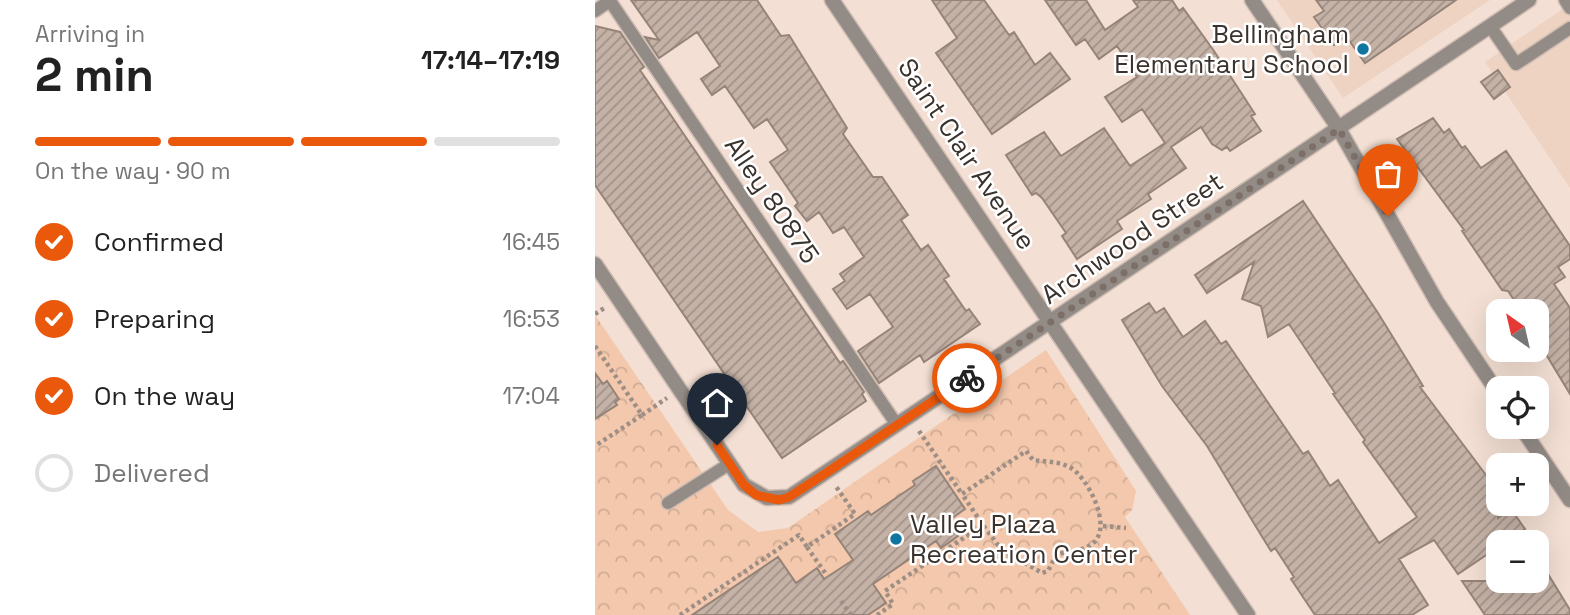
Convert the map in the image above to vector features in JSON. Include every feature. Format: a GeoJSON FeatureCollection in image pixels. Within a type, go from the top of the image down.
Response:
{"type":"FeatureCollection","features":[{"type":"Feature","properties":{"kind":"street","name":"Saint Clair Avenue"},"geometry":{"type":"LineString","coordinates":[[832,0],[1248,615]]}},
{"type":"Feature","properties":{"kind":"street"},"geometry":{"type":"LineString","coordinates":[[1252,0],[1339,129],[1437,302],[1487,376]]}},
{"type":"Feature","properties":{"kind":"street","name":"Archwood Street"},"geometry":{"type":"LineString","coordinates":[[729,464],[744,485],[756,495],[779,500],[789,497],[1529,0]]}},
{"type":"Feature","properties":{"kind":"street"},"geometry":{"type":"LineString","coordinates":[[595,264],[729,464]]}},
{"type":"Feature","properties":{"kind":"street"},"geometry":{"type":"LineString","coordinates":[[1529,439],[1570,500]]}},
{"type":"Feature","properties":{"kind":"lane"},"geometry":{"type":"LineString","coordinates":[[595,11],[610,0]]}},
{"type":"Feature","properties":{"kind":"lane","name":"Alley 80875"},"geometry":{"type":"LineString","coordinates":[[610,0],[903,421]]}},
{"type":"Feature","properties":{"kind":"lane"},"geometry":{"type":"LineString","coordinates":[[1565,0],[1570,8]]}},
{"type":"Feature","properties":{"kind":"lane"},"geometry":{"type":"LineString","coordinates":[[1490,26],[1516,64],[1570,28]]}},
{"type":"Feature","properties":{"kind":"lane"},"geometry":{"type":"LineString","coordinates":[[668,503],[729,464]]}},
{"type":"Feature","properties":{"kind":"path"},"geometry":{"type":"LineString","coordinates":[[595,346],[642,415]]}},
{"type":"Feature","properties":{"kind":"path"},"geometry":{"type":"LineString","coordinates":[[595,446],[680,390]]}},
{"type":"Feature","properties":{"kind":"path"},"geometry":{"type":"LineString","coordinates":[[903,421],[962,494],[1001,549],[1042,573],[1048,571],[1056,555],[1073,554],[1092,545],[1103,526],[1101,515],[1074,469],[1060,462],[1033,460],[1026,451],[962,494]]}},
{"type":"Feature","properties":{"kind":"path"},"geometry":{"type":"LineString","coordinates":[[807,547],[856,517],[826,473]]}},
{"type":"Feature","properties":{"kind":"path"},"geometry":{"type":"LineString","coordinates":[[877,615],[893,604],[884,591],[983,525]]}},
{"type":"Feature","properties":{"kind":"path"},"geometry":{"type":"LineString","coordinates":[[1103,526],[1126,528]]}},
{"type":"Feature","properties":{"kind":"path"},"geometry":{"type":"LineString","coordinates":[[680,615],[799,535],[828,577]]}},
{"type":"Feature","properties":{"kind":"path"},"geometry":{"type":"LineString","coordinates":[[841,601],[851,615]]}},
{"type":"Feature","properties":{"kind":"shaded area","name":"Bellingham Elementary School"},"geometry":{"type":"Polygon","coordinates":[[[1277,0],[1490,0],[1343,98],[1277,0]]]}},
{"type":"Feature","properties":{"kind":"shaded area"},"geometry":{"type":"Polygon","coordinates":[[[1570,4],[1570,188],[1485,62],[1570,4]]]}},
{"type":"Feature","properties":{"kind":"green space"},"geometry":{"type":"Polygon","coordinates":[[[595,315],[728,510],[758,532],[788,528],[1046,350],[1136,491],[1132,510],[1125,517],[1190,615],[595,615],[595,315]]]}},
{"type":"Feature","properties":{"kind":"building"},"geometry":{"type":"Polygon","coordinates":[[[631,0],[757,0],[781,36],[789,35],[847,128],[843,134],[873,177],[882,177],[908,215],[901,220],[921,250],[928,245],[949,276],[944,279],[966,311],[969,309],[980,324],[924,362],[920,355],[879,383],[858,351],[893,327],[870,294],[847,309],[833,289],[845,281],[840,274],[864,257],[844,227],[833,233],[819,212],[807,221],[795,206],[798,203],[770,162],[788,150],[767,119],[754,128],[725,86],[712,95],[701,79],[720,66],[697,32],[659,58],[645,37],[659,40],[631,0]]]}},
{"type":"Feature","properties":{"kind":"building"},"geometry":{"type":"Polygon","coordinates":[[[932,0],[984,0],[1009,35],[1014,32],[1035,65],[1050,53],[1070,79],[992,134],[936,53],[957,38],[932,0]]]}},
{"type":"Feature","properties":{"kind":"building"},"geometry":{"type":"Polygon","coordinates":[[[1045,0],[1086,0],[1105,30],[1138,7],[1133,0],[1172,0],[1179,11],[1183,8],[1214,51],[1255,114],[1251,116],[1261,131],[1230,151],[1227,147],[1222,150],[1212,144],[1201,127],[1171,147],[1186,168],[1148,194],[1151,199],[1117,221],[1122,229],[1077,259],[1062,236],[1066,233],[1042,198],[1036,193],[1032,195],[1006,155],[1044,132],[1061,156],[1104,128],[1130,166],[1165,143],[1142,109],[1122,122],[1105,97],[1137,77],[1117,46],[1099,59],[1085,39],[1076,45],[1045,0]]]}},
{"type":"Feature","properties":{"kind":"building"},"geometry":{"type":"Polygon","coordinates":[[[1316,0],[1456,0],[1365,63],[1346,36],[1334,45],[1314,17],[1324,11],[1316,0]]]}},
{"type":"Feature","properties":{"kind":"building"},"geometry":{"type":"Polygon","coordinates":[[[595,26],[620,32],[644,67],[640,70],[840,363],[843,361],[864,392],[862,394],[866,401],[782,458],[595,185],[595,26]]]}},
{"type":"Feature","properties":{"kind":"building"},"geometry":{"type":"Polygon","coordinates":[[[1498,70],[1510,87],[1494,99],[1481,82],[1498,70]]]}},
{"type":"Feature","properties":{"kind":"building"},"geometry":{"type":"Polygon","coordinates":[[[1433,118],[1444,133],[1449,129],[1481,168],[1506,151],[1570,246],[1570,259],[1558,267],[1565,277],[1554,284],[1570,308],[1570,394],[1549,359],[1549,299],[1513,299],[1508,291],[1502,290],[1462,231],[1464,230],[1397,139],[1433,118]]]}},
{"type":"Feature","properties":{"kind":"building"},"geometry":{"type":"Polygon","coordinates":[[[1303,201],[1378,313],[1423,386],[1420,387],[1486,475],[1486,516],[1516,516],[1525,529],[1486,530],[1486,555],[1458,574],[1434,540],[1399,559],[1428,605],[1412,615],[1315,615],[1291,579],[1294,577],[1275,548],[1271,551],[1207,446],[1162,386],[1122,320],[1149,303],[1156,313],[1164,308],[1183,337],[1205,321],[1221,344],[1226,341],[1303,454],[1308,451],[1330,486],[1338,480],[1379,543],[1417,517],[1363,442],[1365,440],[1289,324],[1268,337],[1261,306],[1242,299],[1254,262],[1207,293],[1195,275],[1303,201]]]}},
{"type":"Feature","properties":{"kind":"building"},"geometry":{"type":"Polygon","coordinates":[[[595,373],[603,384],[607,381],[619,399],[615,402],[617,405],[595,419],[595,373]]]}},
{"type":"Feature","properties":{"kind":"building","name":"Valley Plaza Recreation Center"},"geometry":{"type":"Polygon","coordinates":[[[936,466],[965,509],[948,521],[958,536],[941,548],[936,541],[873,584],[886,603],[868,615],[692,615],[778,557],[796,583],[817,568],[824,579],[853,560],[835,534],[868,511],[871,515],[915,485],[913,481],[936,466]]]}},
{"type":"Feature","properties":{"kind":"building"},"geometry":{"type":"Polygon","coordinates":[[[1549,576],[1570,610],[1570,615],[1485,615],[1462,581],[1486,581],[1486,593],[1549,593],[1549,576]]]}},
{"type":"Feature","properties":{"kind":"way so far"},"geometry":{"type":"LineString","coordinates":[[967,378],[1339,129],[1388,216]]}},
{"type":"Feature","properties":{"kind":"place","name":"Bellingham Elementary School"},"geometry":{"type":"Point","coordinates":[1363,49]}},
{"type":"Feature","properties":{"kind":"place","name":"Valley Plaza Recreation Center"},"geometry":{"type":"Point","coordinates":[896,539]}},
{"type":"Feature","properties":{"kind":"route"},"geometry":{"type":"LineString","coordinates":[[717,445],[744,485],[756,495],[779,500],[789,497],[826,473],[967,378]]}}]}
